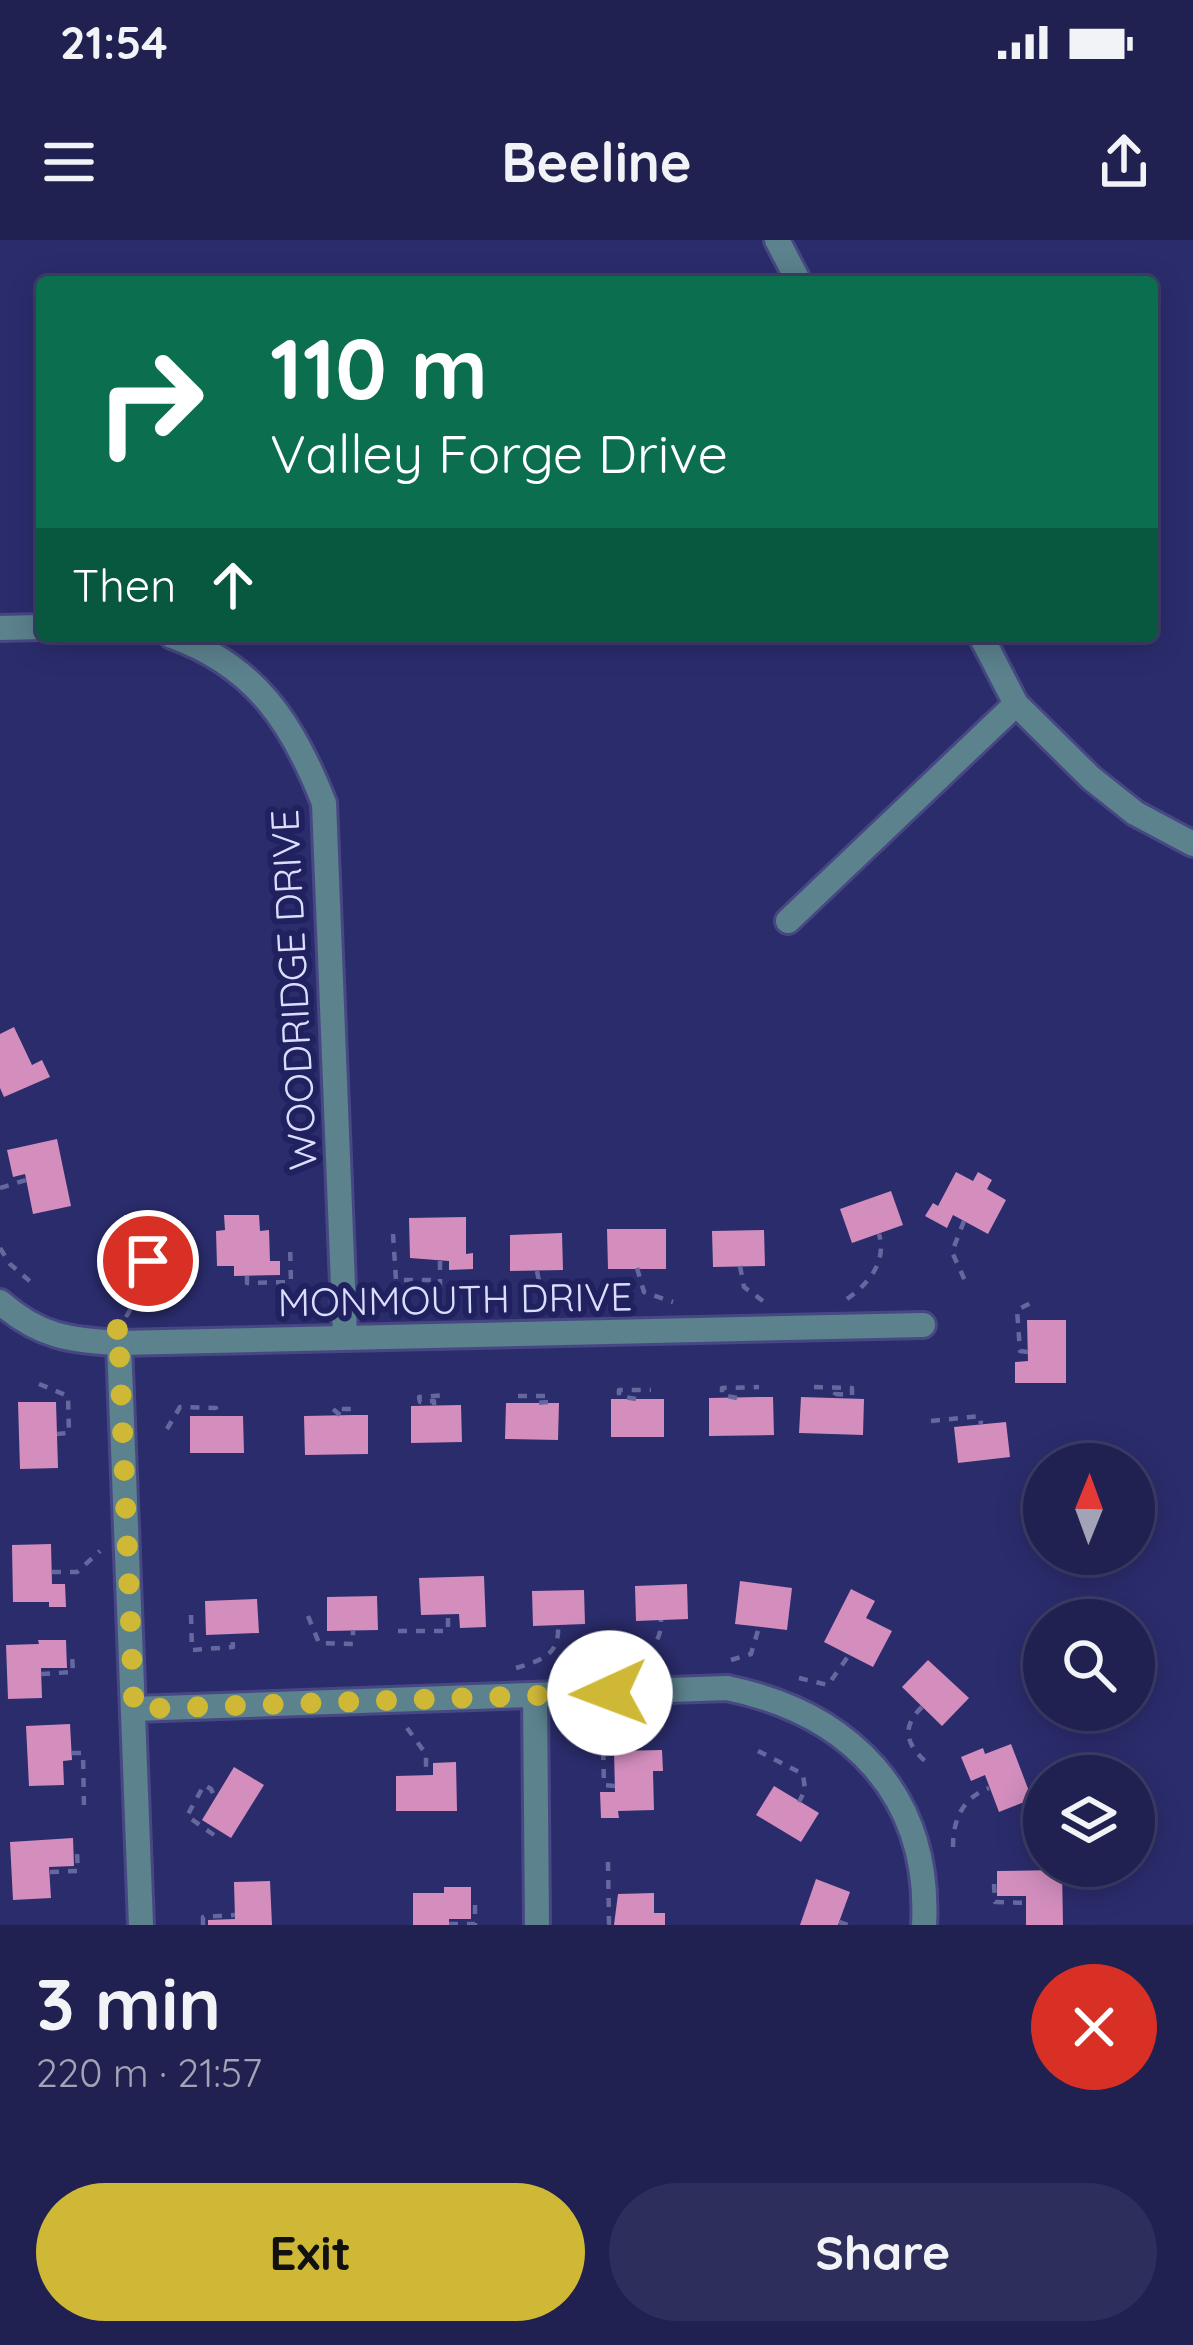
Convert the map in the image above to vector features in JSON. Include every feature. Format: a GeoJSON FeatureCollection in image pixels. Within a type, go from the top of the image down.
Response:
{"type":"FeatureCollection","features":[{"type":"Feature","properties":{"kind":"street"},"geometry":{"type":"LineString","coordinates":[[777,240],[796,276]]}},
{"type":"Feature","properties":{"kind":"street"},"geometry":{"type":"LineString","coordinates":[[0,628],[36,627]]}},
{"type":"Feature","properties":{"kind":"street","name":"WOODRIDGE DRIVE"},"geometry":{"type":"LineString","coordinates":[[186,642],[216,655],[269,700],[291,728],[324,803],[345,1336]]}},
{"type":"Feature","properties":{"kind":"street"},"geometry":{"type":"LineString","coordinates":[[984,642],[1016,704],[1120,802],[1193,844]]}},
{"type":"Feature","properties":{"kind":"street"},"geometry":{"type":"LineString","coordinates":[[788,921],[1016,704]]}},
{"type":"Feature","properties":{"kind":"street","name":"MONMOUTH DRIVE"},"geometry":{"type":"LineString","coordinates":[[0,1303],[32,1328],[67,1339],[115,1343],[922,1325]]}},
{"type":"Feature","properties":{"kind":"street"},"geometry":{"type":"LineString","coordinates":[[115,1343],[141,1925]]}},
{"type":"Feature","properties":{"kind":"street"},"geometry":{"type":"LineString","coordinates":[[134,1709],[728,1688],[773,1700],[831,1727],[857,1749],[905,1811],[919,1846],[925,1925]]}},
{"type":"Feature","properties":{"kind":"street"},"geometry":{"type":"LineString","coordinates":[[535,1696],[537,1925]]}},
{"type":"Feature","properties":{"kind":"path"},"geometry":{"type":"LineString","coordinates":[[0,1188],[26,1180]]}},
{"type":"Feature","properties":{"kind":"path"},"geometry":{"type":"LineString","coordinates":[[964,1221],[952,1252],[968,1286]]}},
{"type":"Feature","properties":{"kind":"path"},"geometry":{"type":"LineString","coordinates":[[393,1234],[396,1280],[440,1280]]}},
{"type":"Feature","properties":{"kind":"path"},"geometry":{"type":"LineString","coordinates":[[843,1300],[865,1285],[877,1268],[882,1250],[879,1234]]}},
{"type":"Feature","properties":{"kind":"path"},"geometry":{"type":"LineString","coordinates":[[247,1276],[247,1283],[291,1282],[290,1246]]}},
{"type":"Feature","properties":{"kind":"path"},"geometry":{"type":"LineString","coordinates":[[0,1248],[32,1283]]}},
{"type":"Feature","properties":{"kind":"path"},"geometry":{"type":"LineString","coordinates":[[115,1343],[140,1291],[148,1261]]}},
{"type":"Feature","properties":{"kind":"path"},"geometry":{"type":"LineString","coordinates":[[440,1261],[441,1334]]}},
{"type":"Feature","properties":{"kind":"path"},"geometry":{"type":"LineString","coordinates":[[740,1266],[744,1287],[771,1304]]}},
{"type":"Feature","properties":{"kind":"path"},"geometry":{"type":"LineString","coordinates":[[637,1268],[644,1292],[666,1302],[683,1303]]}},
{"type":"Feature","properties":{"kind":"path"},"geometry":{"type":"LineString","coordinates":[[537,1271],[541,1291],[566,1307]]}},
{"type":"Feature","properties":{"kind":"path"},"geometry":{"type":"LineString","coordinates":[[1028,1352],[1020,1351],[1017,1310],[1037,1300]]}},
{"type":"Feature","properties":{"kind":"path"},"geometry":{"type":"LineString","coordinates":[[39,1384],[68,1396],[69,1432],[57,1434]]}},
{"type":"Feature","properties":{"kind":"path"},"geometry":{"type":"LineString","coordinates":[[737,1397],[722,1395],[722,1388],[759,1387]]}},
{"type":"Feature","properties":{"kind":"path"},"geometry":{"type":"LineString","coordinates":[[814,1387],[852,1388],[851,1395],[835,1394],[835,1398]]}},
{"type":"Feature","properties":{"kind":"path"},"geometry":{"type":"LineString","coordinates":[[636,1399],[619,1396],[619,1390],[651,1390]]}},
{"type":"Feature","properties":{"kind":"path"},"geometry":{"type":"LineString","coordinates":[[434,1406],[434,1401],[420,1402],[419,1396],[448,1395]]}},
{"type":"Feature","properties":{"kind":"path"},"geometry":{"type":"LineString","coordinates":[[518,1396],[548,1396],[548,1402],[534,1403]]}},
{"type":"Feature","properties":{"kind":"path"},"geometry":{"type":"LineString","coordinates":[[166,1429],[180,1407],[216,1408],[216,1416]]}},
{"type":"Feature","properties":{"kind":"path"},"geometry":{"type":"LineString","coordinates":[[340,1415],[333,1409],[354,1408]]}},
{"type":"Feature","properties":{"kind":"path"},"geometry":{"type":"LineString","coordinates":[[931,1420],[980,1416],[981,1424]]}},
{"type":"Feature","properties":{"kind":"path"},"geometry":{"type":"LineString","coordinates":[[52,1572],[77,1572],[103,1549],[102,1536]]}},
{"type":"Feature","properties":{"kind":"path"},"geometry":{"type":"LineString","coordinates":[[398,1631],[448,1631],[448,1614]]}},
{"type":"Feature","properties":{"kind":"path"},"geometry":{"type":"LineString","coordinates":[[191,1615],[192,1650],[233,1648],[232,1634]]}},
{"type":"Feature","properties":{"kind":"path"},"geometry":{"type":"LineString","coordinates":[[308,1616],[319,1643],[353,1643],[353,1630]]}},
{"type":"Feature","properties":{"kind":"path"},"geometry":{"type":"LineString","coordinates":[[610,1662],[651,1649],[660,1636],[661,1620]]}},
{"type":"Feature","properties":{"kind":"path"},"geometry":{"type":"LineString","coordinates":[[505,1671],[548,1657],[557,1644],[558,1624]]}},
{"type":"Feature","properties":{"kind":"path"},"geometry":{"type":"LineString","coordinates":[[727,1660],[751,1654],[760,1627]]}},
{"type":"Feature","properties":{"kind":"path"},"geometry":{"type":"LineString","coordinates":[[41,1674],[73,1672],[72,1654]]}},
{"type":"Feature","properties":{"kind":"path"},"geometry":{"type":"LineString","coordinates":[[799,1678],[828,1684],[849,1655]]}},
{"type":"Feature","properties":{"kind":"path"},"geometry":{"type":"LineString","coordinates":[[922,1707],[911,1717],[907,1736],[925,1761]]}},
{"type":"Feature","properties":{"kind":"path"},"geometry":{"type":"LineString","coordinates":[[390,1726],[410,1728],[426,1754],[426,1775]]}},
{"type":"Feature","properties":{"kind":"path"},"geometry":{"type":"LineString","coordinates":[[615,1786],[604,1786],[603,1745],[634,1744]]}},
{"type":"Feature","properties":{"kind":"path"},"geometry":{"type":"LineString","coordinates":[[758,1751],[802,1774],[805,1790],[799,1802]]}},
{"type":"Feature","properties":{"kind":"path"},"geometry":{"type":"LineString","coordinates":[[72,1753],[83,1753],[84,1808]]}},
{"type":"Feature","properties":{"kind":"path"},"geometry":{"type":"LineString","coordinates":[[214,1835],[187,1816],[204,1786],[215,1798]]}},
{"type":"Feature","properties":{"kind":"path"},"geometry":{"type":"LineString","coordinates":[[953,1847],[961,1808],[976,1792],[989,1787]]}},
{"type":"Feature","properties":{"kind":"path"},"geometry":{"type":"LineString","coordinates":[[50,1872],[78,1871],[77,1853]]}},
{"type":"Feature","properties":{"kind":"path"},"geometry":{"type":"LineString","coordinates":[[608,1862],[609,1923],[614,1922]]}},
{"type":"Feature","properties":{"kind":"path"},"geometry":{"type":"LineString","coordinates":[[994,1885],[995,1902],[1026,1903]]}},
{"type":"Feature","properties":{"kind":"path"},"geometry":{"type":"LineString","coordinates":[[449,1924],[475,1924],[475,1902]]}},
{"type":"Feature","properties":{"kind":"path"},"geometry":{"type":"LineString","coordinates":[[203,1925],[203,1917],[235,1915]]}},
{"type":"Feature","properties":{"kind":"path"},"geometry":{"type":"LineString","coordinates":[[839,1922],[848,1925]]}},
{"type":"Feature","properties":{"kind":"building"},"geometry":{"type":"Polygon","coordinates":[[[14,1027],[32,1065],[42,1060],[50,1077],[4,1097],[0,1034],[14,1027]]]}},
{"type":"Feature","properties":{"kind":"building"},"geometry":{"type":"Polygon","coordinates":[[[57,1139],[71,1206],[33,1214],[25,1174],[13,1177],[7,1150],[57,1139]]]}},
{"type":"Feature","properties":{"kind":"building"},"geometry":{"type":"Polygon","coordinates":[[[956,1172],[973,1181],[978,1172],[992,1180],[987,1189],[1006,1200],[988,1234],[953,1215],[947,1228],[925,1216],[933,1203],[938,1206],[956,1172]]]}},
{"type":"Feature","properties":{"kind":"building"},"geometry":{"type":"Polygon","coordinates":[[[891,1191],[903,1225],[852,1243],[840,1209],[891,1191]]]}},
{"type":"Feature","properties":{"kind":"building"},"geometry":{"type":"Polygon","coordinates":[[[124,1215],[181,1221],[177,1256],[184,1257],[182,1276],[156,1274],[157,1262],[120,1255],[124,1215]]]}},
{"type":"Feature","properties":{"kind":"building"},"geometry":{"type":"Polygon","coordinates":[[[224,1215],[259,1215],[260,1231],[269,1230],[270,1261],[280,1261],[280,1275],[234,1276],[234,1266],[217,1266],[216,1231],[225,1230],[224,1215]]]}},
{"type":"Feature","properties":{"kind":"building"},"geometry":{"type":"Polygon","coordinates":[[[466,1217],[466,1254],[473,1253],[473,1269],[449,1270],[449,1261],[410,1258],[409,1218],[466,1217]]]}},
{"type":"Feature","properties":{"kind":"building"},"geometry":{"type":"Polygon","coordinates":[[[607,1229],[666,1229],[666,1269],[608,1269],[607,1229]]]}},
{"type":"Feature","properties":{"kind":"building"},"geometry":{"type":"Polygon","coordinates":[[[764,1230],[765,1266],[713,1267],[712,1231],[764,1230]]]}},
{"type":"Feature","properties":{"kind":"building"},"geometry":{"type":"Polygon","coordinates":[[[562,1233],[563,1270],[510,1271],[510,1235],[562,1233]]]}},
{"type":"Feature","properties":{"kind":"building"},"geometry":{"type":"Polygon","coordinates":[[[1027,1320],[1066,1320],[1066,1383],[1015,1383],[1015,1362],[1028,1361],[1027,1320]]]}},
{"type":"Feature","properties":{"kind":"building"},"geometry":{"type":"Polygon","coordinates":[[[773,1397],[774,1435],[709,1436],[709,1398],[773,1397]]]}},
{"type":"Feature","properties":{"kind":"building"},"geometry":{"type":"Polygon","coordinates":[[[801,1397],[864,1399],[863,1435],[799,1433],[801,1397]]]}},
{"type":"Feature","properties":{"kind":"building"},"geometry":{"type":"Polygon","coordinates":[[[611,1399],[664,1399],[664,1437],[611,1437],[611,1399]]]}},
{"type":"Feature","properties":{"kind":"building"},"geometry":{"type":"Polygon","coordinates":[[[18,1402],[56,1402],[58,1468],[20,1469],[18,1402]]]}},
{"type":"Feature","properties":{"kind":"building"},"geometry":{"type":"Polygon","coordinates":[[[506,1403],[559,1403],[558,1440],[505,1439],[506,1403]]]}},
{"type":"Feature","properties":{"kind":"building"},"geometry":{"type":"Polygon","coordinates":[[[461,1405],[462,1442],[411,1443],[411,1406],[461,1405]]]}},
{"type":"Feature","properties":{"kind":"building"},"geometry":{"type":"Polygon","coordinates":[[[368,1415],[368,1454],[305,1455],[304,1416],[368,1415]]]}},
{"type":"Feature","properties":{"kind":"building"},"geometry":{"type":"Polygon","coordinates":[[[190,1416],[243,1416],[244,1453],[190,1453],[190,1416]]]}},
{"type":"Feature","properties":{"kind":"building"},"geometry":{"type":"Polygon","coordinates":[[[1006,1422],[1010,1457],[958,1463],[954,1427],[1006,1422]]]}},
{"type":"Feature","properties":{"kind":"building"},"geometry":{"type":"Polygon","coordinates":[[[51,1544],[52,1584],[65,1584],[66,1607],[13,1602],[12,1545],[51,1544]]]}},
{"type":"Feature","properties":{"kind":"building"},"geometry":{"type":"Polygon","coordinates":[[[484,1576],[486,1627],[460,1628],[459,1614],[421,1615],[419,1578],[484,1576]]]}},
{"type":"Feature","properties":{"kind":"building"},"geometry":{"type":"Polygon","coordinates":[[[740,1581],[792,1588],[787,1630],[735,1624],[740,1581]]]}},
{"type":"Feature","properties":{"kind":"building"},"geometry":{"type":"Polygon","coordinates":[[[687,1584],[688,1619],[636,1621],[635,1586],[687,1584]]]}},
{"type":"Feature","properties":{"kind":"building"},"geometry":{"type":"Polygon","coordinates":[[[851,1589],[875,1601],[866,1618],[892,1631],[873,1667],[824,1642],[851,1589]]]}},
{"type":"Feature","properties":{"kind":"building"},"geometry":{"type":"Polygon","coordinates":[[[584,1590],[585,1624],[533,1626],[532,1591],[584,1590]]]}},
{"type":"Feature","properties":{"kind":"building"},"geometry":{"type":"Polygon","coordinates":[[[377,1596],[378,1630],[327,1631],[327,1597],[377,1596]]]}},
{"type":"Feature","properties":{"kind":"building"},"geometry":{"type":"Polygon","coordinates":[[[257,1599],[259,1633],[206,1635],[205,1601],[257,1599]]]}},
{"type":"Feature","properties":{"kind":"building"},"geometry":{"type":"Polygon","coordinates":[[[38,1640],[66,1640],[67,1668],[41,1668],[42,1698],[8,1699],[6,1645],[39,1644],[38,1640]]]}},
{"type":"Feature","properties":{"kind":"building"},"geometry":{"type":"Polygon","coordinates":[[[928,1660],[969,1698],[942,1726],[902,1687],[928,1660]]]}},
{"type":"Feature","properties":{"kind":"building"},"geometry":{"type":"Polygon","coordinates":[[[70,1724],[72,1760],[63,1761],[64,1785],[29,1786],[26,1726],[70,1724]]]}},
{"type":"Feature","properties":{"kind":"building"},"geometry":{"type":"Polygon","coordinates":[[[1011,1744],[1023,1775],[1023,1803],[999,1812],[985,1775],[971,1781],[961,1757],[983,1748],[985,1754],[1011,1744]]]}},
{"type":"Feature","properties":{"kind":"building"},"geometry":{"type":"Polygon","coordinates":[[[662,1750],[663,1771],[653,1771],[654,1810],[618,1811],[619,1818],[601,1818],[600,1792],[615,1792],[614,1751],[662,1750]]]}},
{"type":"Feature","properties":{"kind":"building"},"geometry":{"type":"Polygon","coordinates":[[[456,1762],[457,1811],[396,1811],[396,1776],[433,1775],[433,1763],[456,1762]]]}},
{"type":"Feature","properties":{"kind":"building"},"geometry":{"type":"Polygon","coordinates":[[[234,1767],[264,1785],[231,1838],[202,1820],[234,1767]]]}},
{"type":"Feature","properties":{"kind":"building"},"geometry":{"type":"Polygon","coordinates":[[[774,1786],[819,1813],[801,1842],[756,1815],[774,1786]]]}},
{"type":"Feature","properties":{"kind":"building"},"geometry":{"type":"Polygon","coordinates":[[[73,1838],[74,1866],[49,1867],[51,1898],[13,1900],[10,1842],[73,1838]]]}},
{"type":"Feature","properties":{"kind":"building"},"geometry":{"type":"Polygon","coordinates":[[[997,1871],[1023,1871],[1023,1887],[1062,1887],[1063,1925],[1026,1925],[1026,1896],[997,1896],[997,1871]]]}},
{"type":"Feature","properties":{"kind":"building"},"geometry":{"type":"Polygon","coordinates":[[[816,1879],[850,1892],[838,1925],[800,1925],[816,1879]]]}},
{"type":"Feature","properties":{"kind":"building"},"geometry":{"type":"Polygon","coordinates":[[[270,1881],[272,1925],[208,1925],[208,1920],[235,1919],[234,1882],[270,1881]]]}},
{"type":"Feature","properties":{"kind":"building"},"geometry":{"type":"Polygon","coordinates":[[[444,1887],[471,1887],[471,1919],[449,1919],[449,1925],[413,1925],[413,1893],[444,1893],[444,1887]]]}},
{"type":"Feature","properties":{"kind":"building"},"geometry":{"type":"Polygon","coordinates":[[[654,1893],[654,1913],[665,1913],[665,1925],[614,1925],[618,1894],[654,1893]]]}},
{"type":"Feature","properties":{"kind":"route"},"geometry":{"type":"LineString","coordinates":[[148,1261],[140,1291],[110,1342],[119,1343],[134,1709],[610,1693]]}}]}
